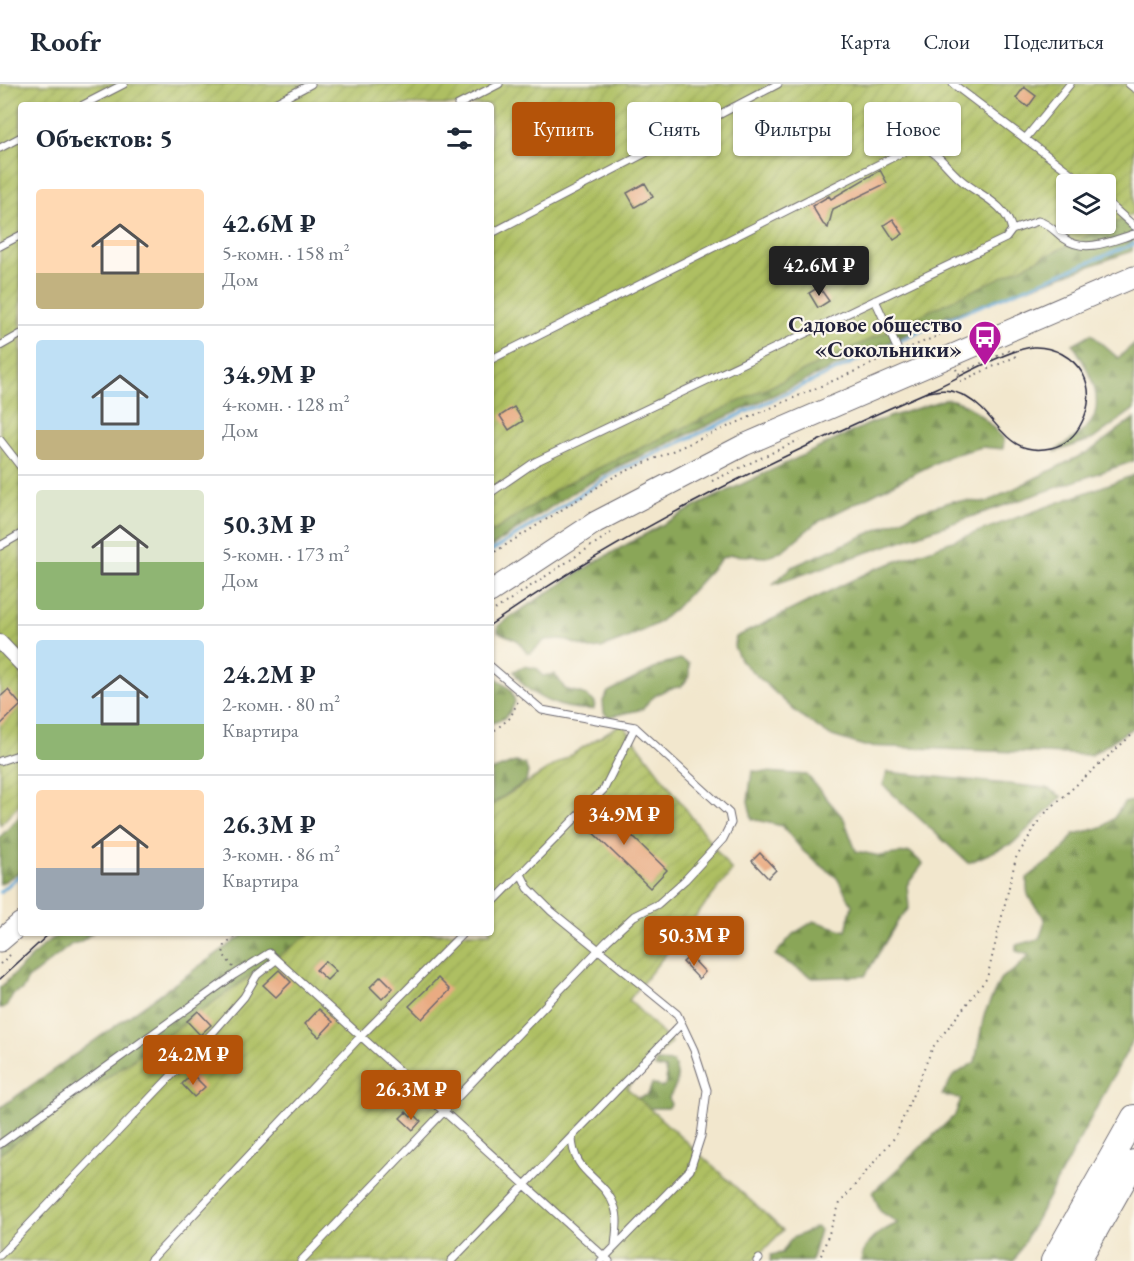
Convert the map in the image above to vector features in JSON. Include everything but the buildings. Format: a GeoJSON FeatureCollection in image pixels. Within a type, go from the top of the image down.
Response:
{"type":"FeatureCollection","features":[{"type":"Feature","properties":{"kind":"highway"},"geometry":{"type":"LineString","coordinates":[[1053,1261],[1134,1117]]}},
{"type":"Feature","properties":{"kind":"highway"},"geometry":{"type":"LineString","coordinates":[[1078,1261],[1134,1162]]}},
{"type":"Feature","properties":{"kind":"main road"},"geometry":{"type":"LineString","coordinates":[[494,589],[596,522],[744,445],[1134,276]]}},
{"type":"Feature","properties":{"kind":"main road"},"geometry":{"type":"LineString","coordinates":[[0,941],[18,926]]}},
{"type":"Feature","properties":{"kind":"street"},"geometry":{"type":"LineString","coordinates":[[0,642],[18,661]]}},
{"type":"Feature","properties":{"kind":"lane"},"geometry":{"type":"LineString","coordinates":[[89,102],[123,84]]}},
{"type":"Feature","properties":{"kind":"lane"},"geometry":{"type":"LineString","coordinates":[[277,102],[311,84]]}},
{"type":"Feature","properties":{"kind":"lane"},"geometry":{"type":"LineString","coordinates":[[464,102],[499,84]]}},
{"type":"Feature","properties":{"kind":"lane"},"geometry":{"type":"LineString","coordinates":[[494,232],[778,84]]}},
{"type":"Feature","properties":{"kind":"lane"},"geometry":{"type":"LineString","coordinates":[[953,84],[1072,174]]}},
{"type":"Feature","properties":{"kind":"lane"},"geometry":{"type":"LineString","coordinates":[[1025,139],[1070,84]]}},
{"type":"Feature","properties":{"kind":"lane"},"geometry":{"type":"LineString","coordinates":[[1128,84],[1134,88]]}},
{"type":"Feature","properties":{"kind":"lane"},"geometry":{"type":"LineString","coordinates":[[0,148],[18,139]]}},
{"type":"Feature","properties":{"kind":"lane"},"geometry":{"type":"LineString","coordinates":[[494,358],[916,145],[932,149],[961,180],[994,202],[1010,222],[1012,230]]}},
{"type":"Feature","properties":{"kind":"lane"},"geometry":{"type":"LineString","coordinates":[[1116,210],[1134,226]]}},
{"type":"Feature","properties":{"kind":"lane"},"geometry":{"type":"LineString","coordinates":[[494,490],[535,462],[1006,238],[1012,230],[1038,221],[1045,223],[1068,242],[1088,246],[1134,234]]}},
{"type":"Feature","properties":{"kind":"lane"},"geometry":{"type":"LineString","coordinates":[[0,246],[18,237]]}},
{"type":"Feature","properties":{"kind":"lane"},"geometry":{"type":"LineString","coordinates":[[875,300],[897,348]]}},
{"type":"Feature","properties":{"kind":"lane"},"geometry":{"type":"LineString","coordinates":[[0,346],[18,336]]}},
{"type":"Feature","properties":{"kind":"lane"},"geometry":{"type":"LineString","coordinates":[[0,440],[18,464]]}},
{"type":"Feature","properties":{"kind":"lane"},"geometry":{"type":"LineString","coordinates":[[0,546],[18,536]]}},
{"type":"Feature","properties":{"kind":"lane"},"geometry":{"type":"LineString","coordinates":[[301,1261],[599,950],[634,916],[658,904],[685,880],[723,839],[731,823],[729,813],[635,728],[542,710],[494,669]]}},
{"type":"Feature","properties":{"kind":"lane"},"geometry":{"type":"LineString","coordinates":[[494,901],[603,789],[635,728]]}},
{"type":"Feature","properties":{"kind":"lane"},"geometry":{"type":"LineString","coordinates":[[0,761],[18,755]]}},
{"type":"Feature","properties":{"kind":"lane"},"geometry":{"type":"LineString","coordinates":[[0,1144],[269,953],[444,1110],[605,1260],[615,1246],[690,1170],[701,1136],[707,1090],[694,1050],[673,1009],[536,897],[521,874]]}},
{"type":"Feature","properties":{"kind":"lane"},"geometry":{"type":"LineString","coordinates":[[150,1261],[362,1036],[460,936]]}},
{"type":"Feature","properties":{"kind":"lane"},"geometry":{"type":"LineString","coordinates":[[0,1255],[215,1030],[244,997],[257,975],[276,960]]}},
{"type":"Feature","properties":{"kind":"lane"},"geometry":{"type":"LineString","coordinates":[[452,1261],[680,1024]]}},
{"type":"Feature","properties":{"kind":"lane"},"geometry":{"type":"LineString","coordinates":[[572,1136],[572,1152],[576,1160],[609,1197],[615,1208],[615,1246]]}},
{"type":"Feature","properties":{"kind":"path"},"geometry":{"type":"LineString","coordinates":[[494,552],[615,476],[940,334]]}},
{"type":"Feature","properties":{"kind":"path"},"geometry":{"type":"LineString","coordinates":[[955,368],[961,381],[1015,357],[1012,350],[958,374]]}},
{"type":"Feature","properties":{"kind":"path"},"geometry":{"type":"LineString","coordinates":[[711,481],[804,438]]}},
{"type":"Feature","properties":{"kind":"path"},"geometry":{"type":"LineString","coordinates":[[494,610],[613,532]]}},
{"type":"Feature","properties":{"kind":"path"},"geometry":{"type":"LineString","coordinates":[[494,730],[516,710],[520,692]]}},
{"type":"Feature","properties":{"kind":"path"},"geometry":{"type":"LineString","coordinates":[[819,1261],[840,1203],[895,1137],[933,1047],[987,978],[1016,858],[1042,816],[1134,733]]}},
{"type":"Feature","properties":{"kind":"path"},"geometry":{"type":"LineString","coordinates":[[236,936],[225,945],[223,954],[238,973]]}},
{"type":"Feature","properties":{"kind":"green space"},"geometry":{"type":"Polygon","coordinates":[[[0,84],[1134,84],[1134,214],[1116,223],[1116,174],[1056,174],[1056,234],[1092,234],[567,483],[494,531],[494,102],[18,102],[18,806],[0,825],[0,84]]]}},
{"type":"Feature","properties":{"kind":"green space"},"geometry":{"type":"Polygon","coordinates":[[[1056,189],[1056,234],[1116,234],[1116,215],[1134,229],[1132,251],[940,319],[619,466],[572,493],[494,545],[494,497],[1056,189]]]}},
{"type":"Feature","properties":{"kind":"green space"},"geometry":{"type":"Polygon","coordinates":[[[1091,334],[1118,358],[1134,344],[1134,409],[1093,439],[1054,452],[1084,430],[1094,417],[1096,395],[1093,384],[1073,344],[1091,334]]]}},
{"type":"Feature","properties":{"kind":"green space"},"geometry":{"type":"Polygon","coordinates":[[[946,399],[964,404],[985,419],[1004,439],[1003,449],[982,447],[949,456],[816,523],[783,550],[766,557],[730,555],[722,558],[675,609],[656,624],[601,648],[590,649],[562,639],[545,640],[531,653],[527,653],[517,640],[498,632],[498,626],[507,619],[595,562],[698,505],[871,423],[946,399]]]}},
{"type":"Feature","properties":{"kind":"green space"},"geometry":{"type":"Polygon","coordinates":[[[1134,418],[1134,461],[772,585],[792,567],[920,511],[953,501],[987,502],[1090,451],[1134,418]]]}},
{"type":"Feature","properties":{"kind":"green space"},"geometry":{"type":"Polygon","coordinates":[[[1134,475],[1134,727],[1091,755],[864,746],[829,735],[796,712],[741,661],[734,647],[736,637],[873,570],[1134,475]]]}},
{"type":"Feature","properties":{"kind":"green space"},"geometry":{"type":"Polygon","coordinates":[[[680,659],[689,664],[689,677],[681,687],[659,693],[643,709],[608,717],[604,713],[603,701],[608,692],[666,663],[680,659]]]}},
{"type":"Feature","properties":{"kind":"green space"},"geometry":{"type":"Polygon","coordinates":[[[525,666],[538,669],[542,676],[555,674],[565,689],[583,694],[595,702],[594,709],[571,708],[538,696],[520,681],[514,671],[525,666]]]}},
{"type":"Feature","properties":{"kind":"green space"},"geometry":{"type":"Polygon","coordinates":[[[494,676],[511,690],[515,702],[511,710],[500,721],[494,722],[494,676]]]}},
{"type":"Feature","properties":{"kind":"green space"},"geometry":{"type":"Polygon","coordinates":[[[622,723],[732,871],[629,1000],[671,1042],[627,1088],[783,1230],[753,1261],[0,1261],[0,1154],[307,936],[494,936],[494,803],[622,723]]]}},
{"type":"Feature","properties":{"kind":"green space"},"geometry":{"type":"Polygon","coordinates":[[[515,762],[525,764],[528,772],[526,781],[494,803],[494,770],[515,762]]]}},
{"type":"Feature","properties":{"kind":"green space"},"geometry":{"type":"Polygon","coordinates":[[[752,771],[807,775],[844,819],[856,851],[880,856],[910,852],[923,864],[907,885],[909,908],[898,921],[865,976],[813,978],[775,955],[793,934],[814,921],[846,931],[852,905],[837,878],[804,852],[782,826],[752,819],[748,801],[752,771]]]}},
{"type":"Feature","properties":{"kind":"green space"},"geometry":{"type":"Polygon","coordinates":[[[887,772],[1047,788],[1062,797],[1013,843],[968,863],[883,785],[887,772]]]}},
{"type":"Feature","properties":{"kind":"green space"},"geometry":{"type":"Polygon","coordinates":[[[1134,801],[1134,1038],[1014,1261],[861,1261],[870,1242],[880,1233],[898,1223],[880,1211],[873,1192],[955,1115],[961,1099],[942,1095],[953,1076],[975,1062],[984,1015],[1001,978],[1015,970],[1029,955],[1016,951],[1016,945],[1039,939],[1044,919],[1028,895],[1027,878],[1062,851],[1074,834],[1103,827],[1114,818],[1124,803],[1134,801]]]}},
{"type":"Feature","properties":{"kind":"green space"},"geometry":{"type":"Polygon","coordinates":[[[18,818],[18,873],[0,884],[0,837],[18,818]]]}},
{"type":"Feature","properties":{"kind":"green space"},"geometry":{"type":"Polygon","coordinates":[[[57,936],[88,936],[72,944],[28,979],[22,990],[13,994],[6,1007],[0,1008],[0,988],[45,944],[57,936]]]}},
{"type":"Feature","properties":{"kind":"green space"},"geometry":{"type":"Polygon","coordinates":[[[242,936],[307,936],[0,1154],[0,1108],[242,936]]]}},
{"type":"Feature","properties":{"kind":"green space"},"geometry":{"type":"Polygon","coordinates":[[[656,1061],[673,1062],[677,1072],[676,1084],[669,1097],[671,1105],[668,1108],[647,1108],[636,1098],[648,1095],[652,1084],[662,1087],[667,1083],[665,1069],[655,1067],[656,1061]]]}},
{"type":"Feature","properties":{"kind":"green space"},"geometry":{"type":"Polygon","coordinates":[[[816,1227],[820,1230],[811,1261],[770,1261],[771,1255],[782,1253],[791,1239],[816,1227]]]}},
{"type":"Feature","properties":{"kind":"waterway"},"geometry":{"type":"LineString","coordinates":[[494,549],[614,473],[936,324],[1134,244]]}},
{"type":"Feature","properties":{"kind":"waterway"},"geometry":{"type":"LineString","coordinates":[[0,892],[18,877]]}},
{"type":"Feature","properties":{"kind":"tram line"},"geometry":{"type":"LineString","coordinates":[[1040,347],[1062,354],[1074,362],[1083,374],[1087,386],[1088,404],[1080,427],[1065,442],[1056,447],[1035,449],[1023,447],[1012,441],[987,414],[960,394],[944,390],[922,394],[1011,353],[1040,347]]}},
{"type":"Feature","properties":{"kind":"tram line"},"geometry":{"type":"LineString","coordinates":[[494,622],[597,556],[707,495],[922,394]]}},
{"type":"Feature","properties":{"kind":"tram line"},"geometry":{"type":"LineString","coordinates":[[0,979],[47,936]]}},
{"type":"Feature","properties":{"kind":"place","name":"Садовое общество «Сокольники»"},"geometry":{"type":"Point","coordinates":[985,366]}}]}
